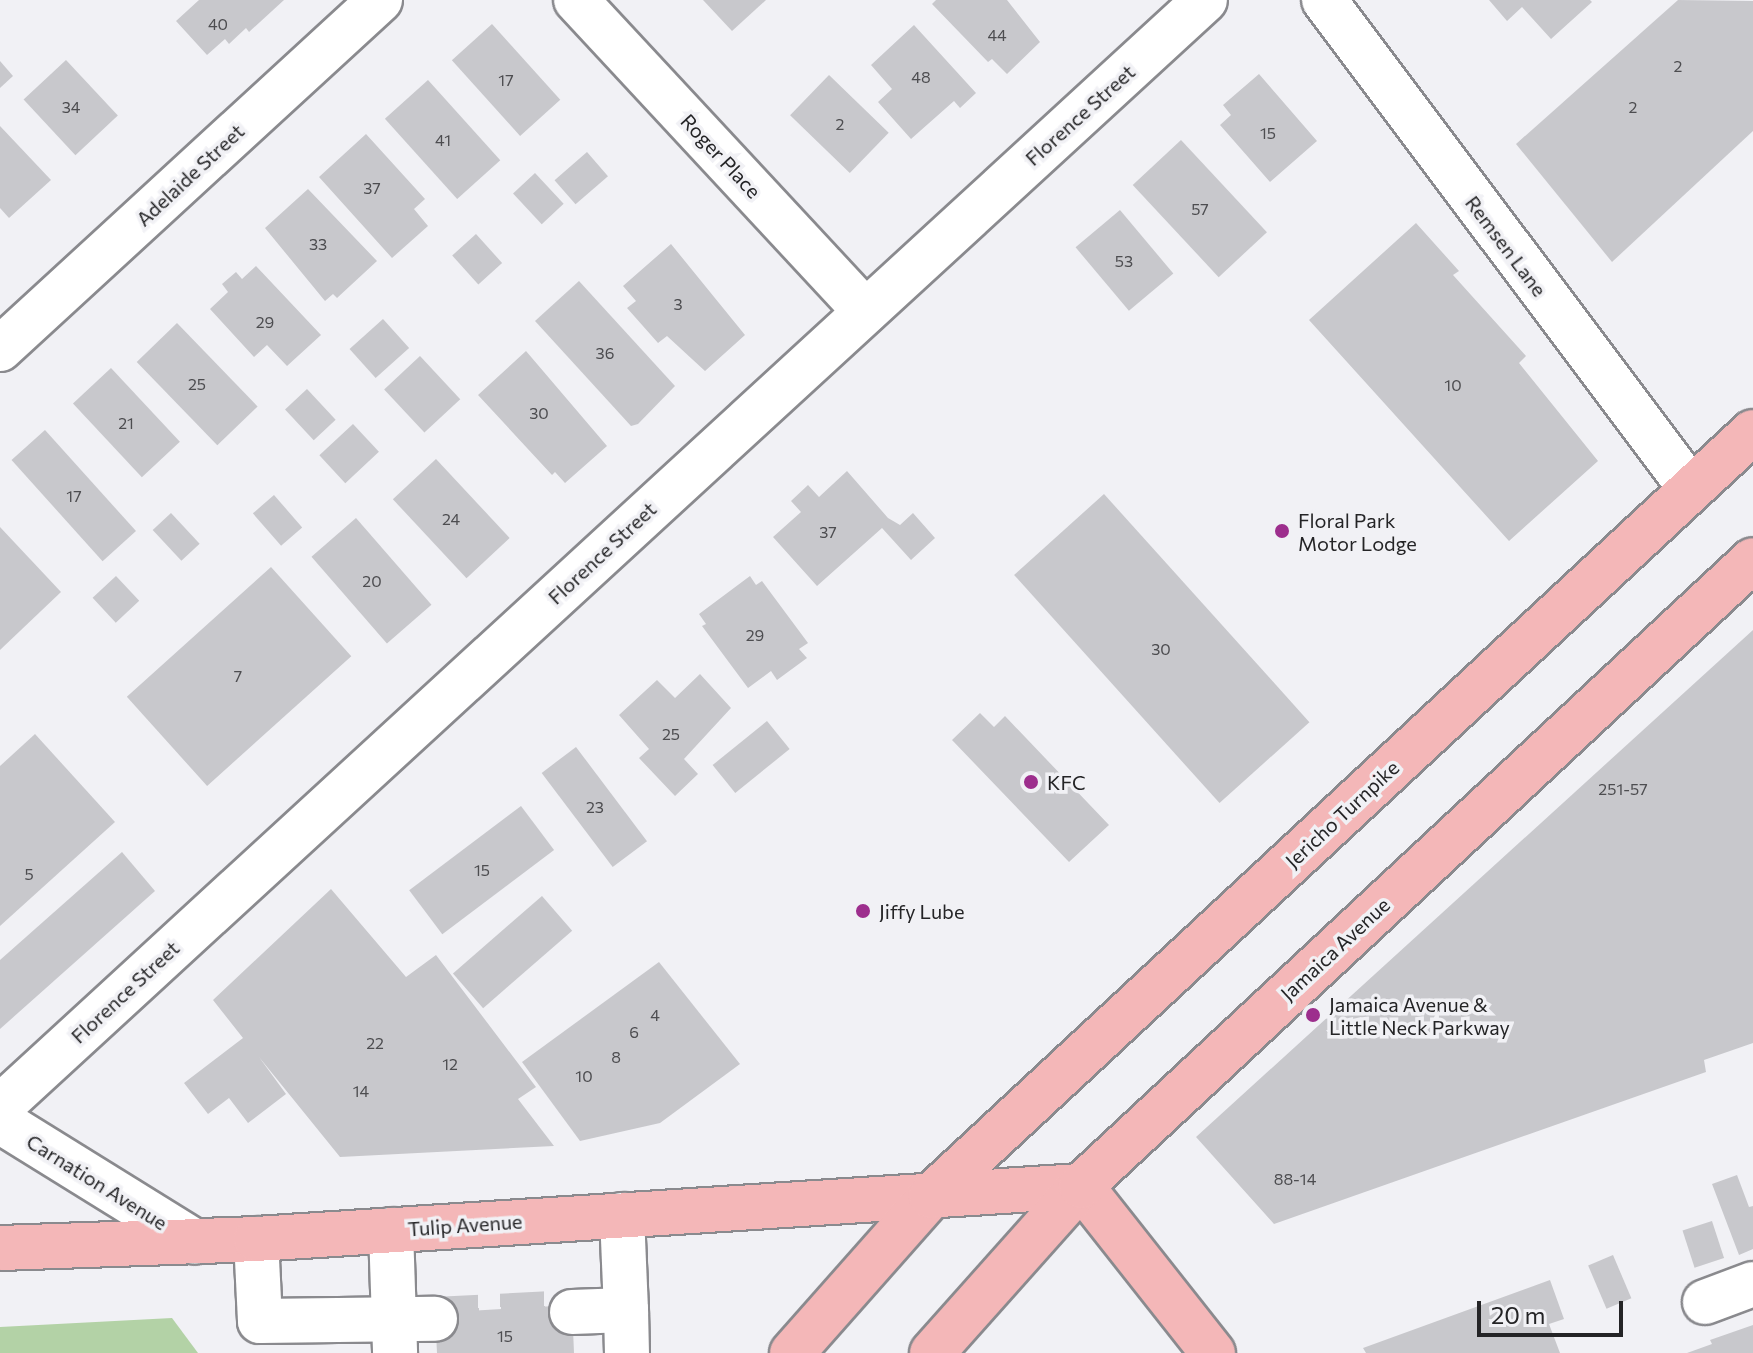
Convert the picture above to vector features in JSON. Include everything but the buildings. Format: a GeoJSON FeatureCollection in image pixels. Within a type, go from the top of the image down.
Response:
{"type":"FeatureCollection","features":[{"type":"Feature","properties":{"kind":"main road","name":"Jericho Turnpike"},"geometry":{"type":"LineString","coordinates":[[931,1196],[1753,432]]}},
{"type":"Feature","properties":{"kind":"main road","name":"Jamaica Avenue"},"geometry":{"type":"LineString","coordinates":[[932,1353],[1081,1186],[1753,560]]}},
{"type":"Feature","properties":{"kind":"main road","name":"Tulip Avenue"},"geometry":{"type":"LineString","coordinates":[[0,1248],[256,1239],[1081,1186]]}},
{"type":"Feature","properties":{"kind":"main road"},"geometry":{"type":"LineString","coordinates":[[1081,1186],[1213,1353]]}},
{"type":"Feature","properties":{"kind":"main road"},"geometry":{"type":"LineString","coordinates":[[792,1353],[931,1196]]}},
{"type":"Feature","properties":{"kind":"street","name":"Adelaide Street"},"geometry":{"type":"LineString","coordinates":[[0,349],[380,0]]}},
{"type":"Feature","properties":{"kind":"street","name":"Roger Place"},"geometry":{"type":"LineString","coordinates":[[576,0],[865,311]]}},
{"type":"Feature","properties":{"kind":"street","name":"Florence Street"},"geometry":{"type":"LineString","coordinates":[[0,1107],[1205,0]]}},
{"type":"Feature","properties":{"kind":"street","name":"Remsen Lane"},"geometry":{"type":"LineString","coordinates":[[1324,0],[1691,489]]}},
{"type":"Feature","properties":{"kind":"street","name":"Carnation Avenue"},"geometry":{"type":"LineString","coordinates":[[0,1121],[195,1242]]}},
{"type":"Feature","properties":{"kind":"street"},"geometry":{"type":"LineString","coordinates":[[622,1215],[627,1353]]}},
{"type":"Feature","properties":{"kind":"street"},"geometry":{"type":"LineString","coordinates":[[256,1239],[260,1321],[408,1331],[391,1230]]}},
{"type":"Feature","properties":{"kind":"street"},"geometry":{"type":"LineString","coordinates":[[1705,1302],[1753,1284]]}},
{"type":"Feature","properties":{"kind":"street"},"geometry":{"type":"LineString","coordinates":[[572,1312],[626,1310]]}},
{"type":"Feature","properties":{"kind":"green space"},"geometry":{"type":"Polygon","coordinates":[[[172,1318],[198,1353],[0,1353],[0,1327],[172,1318]]]}},
{"type":"Feature","properties":{"kind":"tunnel"},"geometry":{"type":"LineString","coordinates":[[435,1319],[572,1312]]}},
{"type":"Feature","properties":{"kind":"place","name":"Floral Park Motor Lodge"},"geometry":{"type":"Point","coordinates":[1282,531]}},
{"type":"Feature","properties":{"kind":"place","name":"KFC"},"geometry":{"type":"Point","coordinates":[1031,782]}},
{"type":"Feature","properties":{"kind":"place","name":"Jiffy Lube"},"geometry":{"type":"Point","coordinates":[863,911]}},
{"type":"Feature","properties":{"kind":"place","name":"Jamaica Avenue & Little Neck Parkway"},"geometry":{"type":"Point","coordinates":[1313,1015]}}]}
